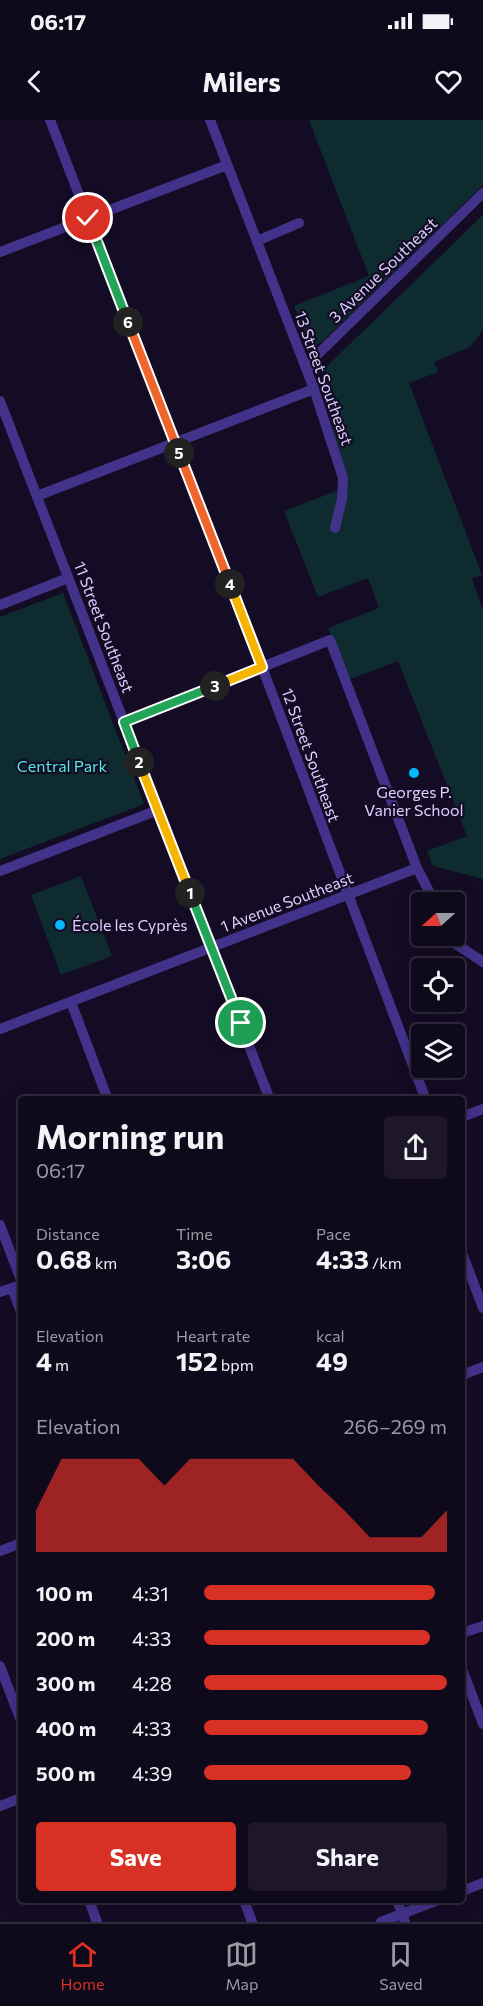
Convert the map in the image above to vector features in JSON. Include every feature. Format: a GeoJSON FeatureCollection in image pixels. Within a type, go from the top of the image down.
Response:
{"type":"FeatureCollection","features":[{"type":"Feature","properties":{"kind":"street","name":"12 Street Southeast"},"geometry":{"type":"LineString","coordinates":[[50,120],[262,667],[424,1096]]}},
{"type":"Feature","properties":{"kind":"street","name":"13 Street Southeast"},"geometry":{"type":"LineString","coordinates":[[210,120],[314,389],[343,477],[342,499],[335,528]]}},
{"type":"Feature","properties":{"kind":"street"},"geometry":{"type":"LineString","coordinates":[[0,252],[227,165]]}},
{"type":"Feature","properties":{"kind":"street","name":"3 Avenue Southeast"},"geometry":{"type":"LineString","coordinates":[[307,371],[313,359],[483,193]]}},
{"type":"Feature","properties":{"kind":"street"},"geometry":{"type":"LineString","coordinates":[[257,242],[299,223]]}},
{"type":"Feature","properties":{"kind":"street"},"geometry":{"type":"LineString","coordinates":[[37,496],[314,389]]}},
{"type":"Feature","properties":{"kind":"street","name":"11 Street Southeast"},"geometry":{"type":"LineString","coordinates":[[0,401],[268,1096]]}},
{"type":"Feature","properties":{"kind":"street"},"geometry":{"type":"LineString","coordinates":[[0,604],[68,578]]}},
{"type":"Feature","properties":{"kind":"street"},"geometry":{"type":"LineString","coordinates":[[124,722],[330,640],[417,868],[429,892]]}},
{"type":"Feature","properties":{"kind":"street"},"geometry":{"type":"LineString","coordinates":[[0,871],[158,810]]}},
{"type":"Feature","properties":{"kind":"street","name":"1 Avenue Southeast"},"geometry":{"type":"LineString","coordinates":[[0,1029],[417,868]]}},
{"type":"Feature","properties":{"kind":"street"},"geometry":{"type":"LineString","coordinates":[[459,946],[483,962]]}},
{"type":"Feature","properties":{"kind":"street"},"geometry":{"type":"LineString","coordinates":[[71,1002],[106,1096]]}},
{"type":"Feature","properties":{"kind":"street"},"geometry":{"type":"LineString","coordinates":[[465,1116],[483,1109]]}},
{"type":"Feature","properties":{"kind":"street"},"geometry":{"type":"LineString","coordinates":[[0,1225],[18,1272]]}},
{"type":"Feature","properties":{"kind":"street"},"geometry":{"type":"LineString","coordinates":[[465,1261],[483,1308]]}},
{"type":"Feature","properties":{"kind":"street"},"geometry":{"type":"LineString","coordinates":[[0,1293],[16,1286]]}},
{"type":"Feature","properties":{"kind":"street"},"geometry":{"type":"LineString","coordinates":[[465,1374],[483,1367]]}},
{"type":"Feature","properties":{"kind":"street"},"geometry":{"type":"LineString","coordinates":[[0,1551],[18,1544]]}},
{"type":"Feature","properties":{"kind":"street"},"geometry":{"type":"LineString","coordinates":[[465,1633],[483,1626]]}},
{"type":"Feature","properties":{"kind":"street"},"geometry":{"type":"LineString","coordinates":[[0,1666],[18,1713]]}},
{"type":"Feature","properties":{"kind":"street"},"geometry":{"type":"LineString","coordinates":[[465,1677],[483,1725]]}},
{"type":"Feature","properties":{"kind":"street"},"geometry":{"type":"LineString","coordinates":[[0,1806],[18,1799]]}},
{"type":"Feature","properties":{"kind":"street"},"geometry":{"type":"LineString","coordinates":[[465,1890],[483,1883]]}},
{"type":"Feature","properties":{"kind":"street"},"geometry":{"type":"LineString","coordinates":[[90,1903],[97,1922]]}},
{"type":"Feature","properties":{"kind":"street"},"geometry":{"type":"LineString","coordinates":[[245,1903],[252,1922]]}},
{"type":"Feature","properties":{"kind":"street"},"geometry":{"type":"LineString","coordinates":[[398,1903],[404,1918]]}},
{"type":"Feature","properties":{"kind":"street"},"geometry":{"type":"LineString","coordinates":[[381,1922],[404,1918],[432,1903]]}},
{"type":"Feature","properties":{"kind":"green space"},"geometry":{"type":"Polygon","coordinates":[[[309,120],[483,120],[483,185],[322,342],[310,347],[294,306],[369,276],[309,120]]]}},
{"type":"Feature","properties":{"kind":"green space"},"geometry":{"type":"Polygon","coordinates":[[[483,215],[483,330],[470,347],[434,362],[438,372],[409,383],[482,575],[472,579],[483,610],[483,879],[433,866],[427,851],[467,836],[398,661],[348,680],[328,628],[379,608],[368,578],[318,597],[284,511],[344,488],[322,371],[483,215]]]}},
{"type":"Feature","properties":{"kind":"green space","name":"Central Park"},"geometry":{"type":"Polygon","coordinates":[[[63,593],[144,804],[0,859],[0,617],[63,593]]]}},
{"type":"Feature","properties":{"kind":"green space"},"geometry":{"type":"Polygon","coordinates":[[[81,876],[112,956],[61,975],[31,895],[81,876]]]}},
{"type":"Feature","properties":{"kind":"place","name":"Georges P. Vanier School"},"geometry":{"type":"Point","coordinates":[414,773]}},
{"type":"Feature","properties":{"kind":"place","name":"École les Cyprès"},"geometry":{"type":"Point","coordinates":[60,925]}},
{"type":"Feature","properties":{"kind":"route"},"geometry":{"type":"LineString","coordinates":[[88,218],[262,667],[124,722],[241,1023]]}}]}
